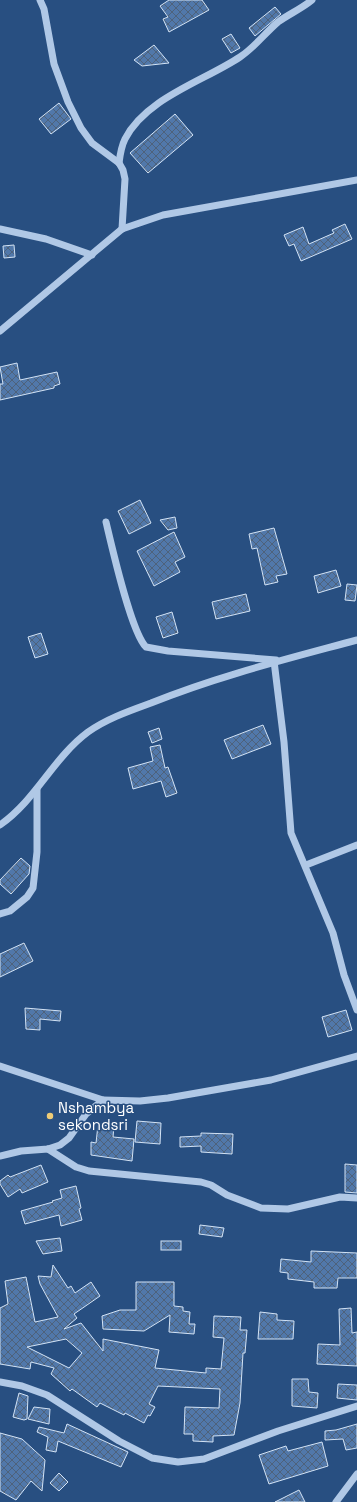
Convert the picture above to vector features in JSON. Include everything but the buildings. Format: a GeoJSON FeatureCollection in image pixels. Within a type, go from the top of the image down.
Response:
{"type":"FeatureCollection","features":[{"type":"Feature","properties":{"kind":"street"},"geometry":{"type":"LineString","coordinates":[[40,0],[44,9],[54,64],[68,102],[81,128],[92,143],[119,163],[123,170],[125,179],[122,229]]}},
{"type":"Feature","properties":{"kind":"street"},"geometry":{"type":"LineString","coordinates":[[119,163],[125,139],[134,126],[148,112],[178,91],[229,65],[251,50],[278,22],[312,0]]}},
{"type":"Feature","properties":{"kind":"street"},"geometry":{"type":"LineString","coordinates":[[0,331],[122,229],[163,215],[357,180]]}},
{"type":"Feature","properties":{"kind":"street"},"geometry":{"type":"LineString","coordinates":[[0,229],[46,239],[92,255]]}},
{"type":"Feature","properties":{"kind":"street"},"geometry":{"type":"LineString","coordinates":[[106,522],[123,586],[139,637],[146,647],[168,651],[277,661]]}},
{"type":"Feature","properties":{"kind":"street"},"geometry":{"type":"LineString","coordinates":[[0,825],[21,808],[87,732],[115,717],[172,695],[277,661],[357,640]]}},
{"type":"Feature","properties":{"kind":"street"},"geometry":{"type":"LineString","coordinates":[[277,661],[291,833],[306,865],[333,933],[344,975],[357,1010]]}},
{"type":"Feature","properties":{"kind":"street"},"geometry":{"type":"LineString","coordinates":[[0,914],[10,911],[27,897],[33,888],[37,852],[37,788]]}},
{"type":"Feature","properties":{"kind":"street"},"geometry":{"type":"LineString","coordinates":[[306,865],[357,845]]}},
{"type":"Feature","properties":{"kind":"street"},"geometry":{"type":"LineString","coordinates":[[0,1066],[103,1100],[140,1101],[168,1098],[270,1080],[357,1056]]}},
{"type":"Feature","properties":{"kind":"street"},"geometry":{"type":"LineString","coordinates":[[0,1156],[21,1151],[48,1149],[60,1145],[69,1138],[86,1114],[103,1100]]}},
{"type":"Feature","properties":{"kind":"street"},"geometry":{"type":"LineString","coordinates":[[48,1149],[76,1167],[89,1171],[201,1182],[211,1185],[227,1195],[260,1208],[288,1209],[340,1197],[357,1198]]}},
{"type":"Feature","properties":{"kind":"street"},"geometry":{"type":"LineString","coordinates":[[0,1382],[22,1386],[47,1395],[119,1441],[152,1458],[178,1462],[204,1459],[278,1431],[357,1406]]}},
{"type":"Feature","properties":{"kind":"street"},"geometry":{"type":"LineString","coordinates":[[336,1502],[357,1474]]}},
{"type":"Feature","properties":{"kind":"place","name":"Nshambya sekondsri"},"geometry":{"type":"Point","coordinates":[50,1116]}}]}
